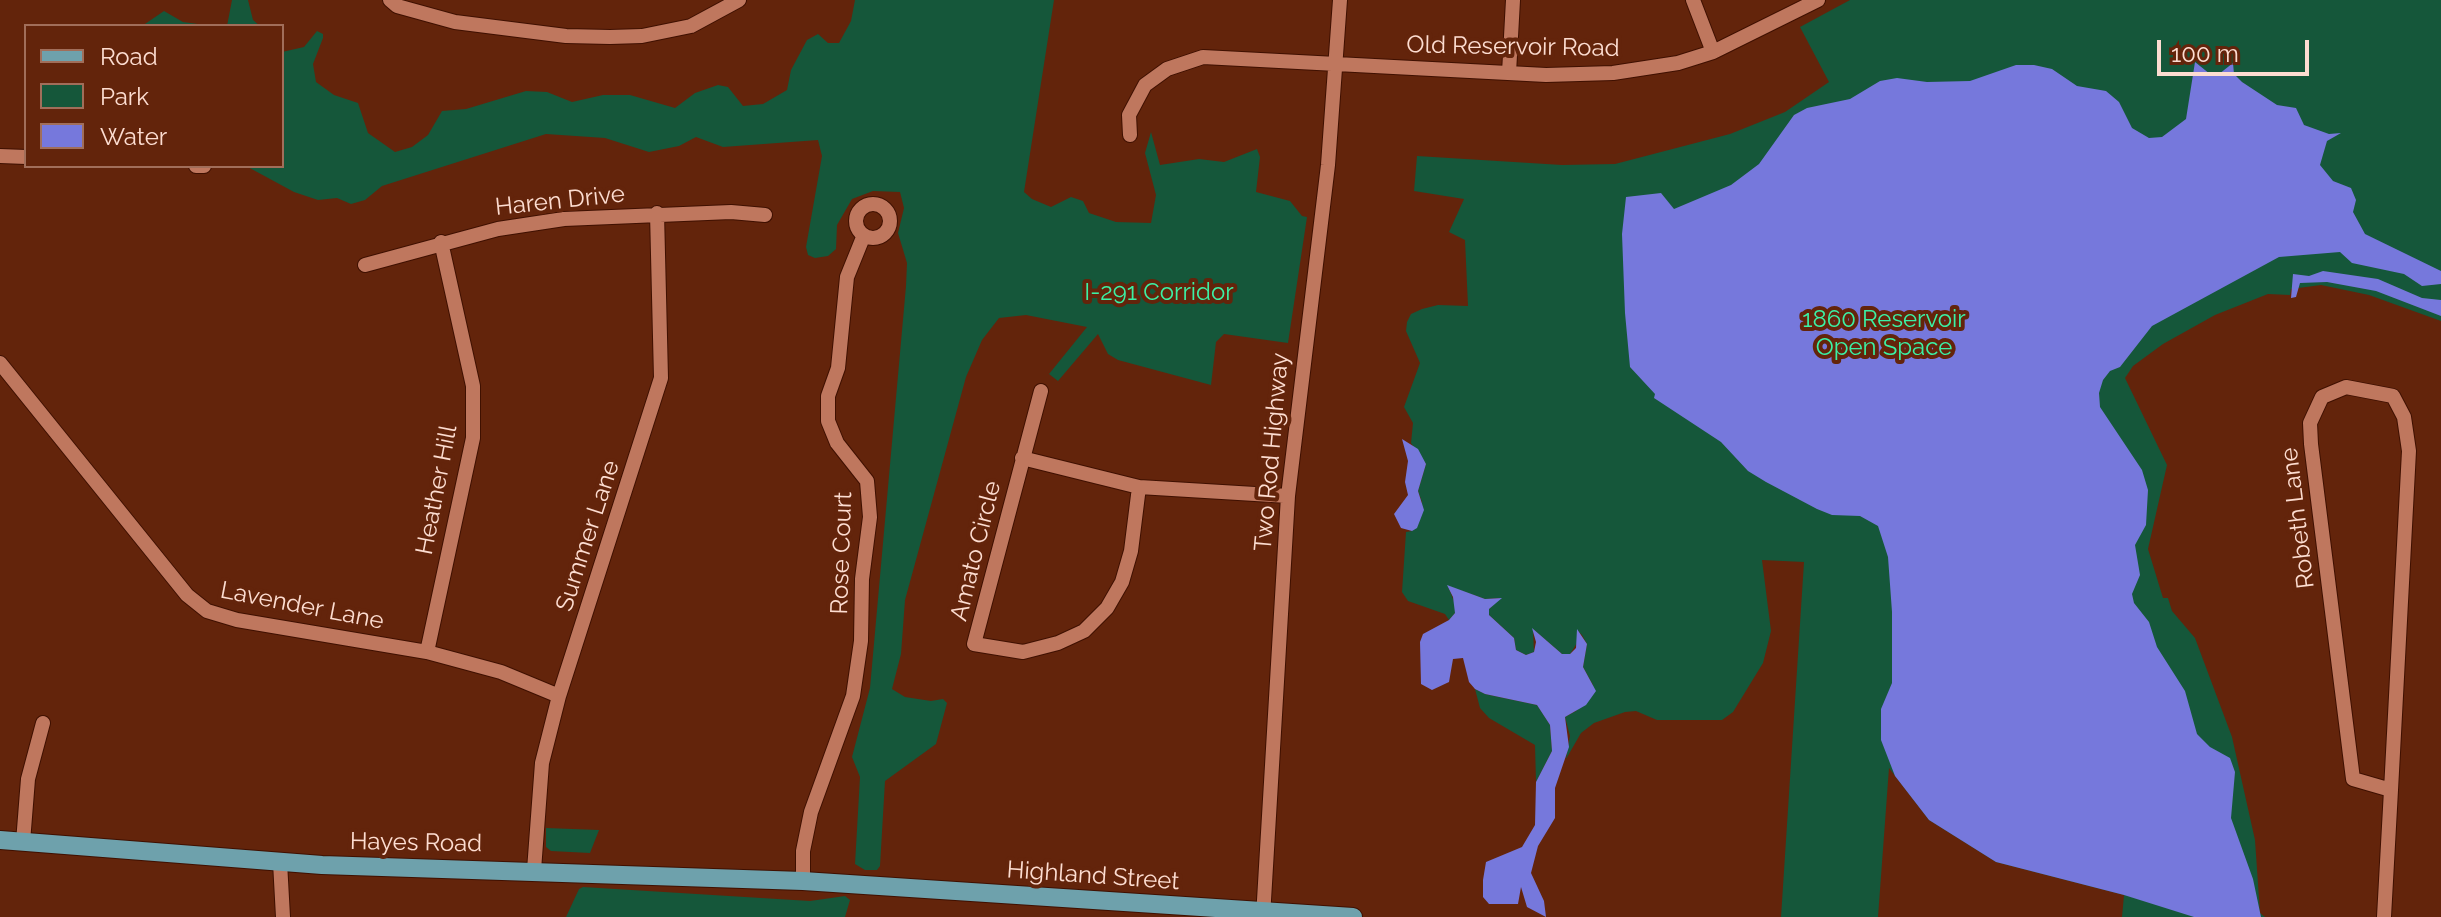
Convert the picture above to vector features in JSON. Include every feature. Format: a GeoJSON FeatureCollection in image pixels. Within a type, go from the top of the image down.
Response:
{"type":"FeatureCollection","features":[{"type":"Feature","properties":{"kind":"main road","name":"Hayes Road"},"geometry":{"type":"LineString","coordinates":[[0,840],[280,862],[831,883]]}},
{"type":"Feature","properties":{"kind":"main road","name":"Highland Street"},"geometry":{"type":"LineString","coordinates":[[831,883],[1263,914],[1353,917]]}},
{"type":"Feature","properties":{"kind":"street"},"geometry":{"type":"LineString","coordinates":[[390,0],[397,6],[455,22],[566,36],[610,37],[642,36],[691,26],[739,0]]}},
{"type":"Feature","properties":{"kind":"street","name":"Two Rod Highway"},"geometry":{"type":"LineString","coordinates":[[1263,914],[1288,496],[1324,204],[1340,0]]}},
{"type":"Feature","properties":{"kind":"street"},"geometry":{"type":"LineString","coordinates":[[1509,73],[1513,0]]}},
{"type":"Feature","properties":{"kind":"street"},"geometry":{"type":"LineString","coordinates":[[1693,0],[1713,52]]}},
{"type":"Feature","properties":{"kind":"street","name":"Old Reservoir Road"},"geometry":{"type":"LineString","coordinates":[[1130,135],[1129,115],[1145,85],[1167,69],[1190,59],[1215,57],[1509,73],[1613,73],[1657,68],[1713,52],[1818,0]]}},
{"type":"Feature","properties":{"kind":"street"},"geometry":{"type":"LineString","coordinates":[[0,156],[24,157]]}},
{"type":"Feature","properties":{"kind":"street","name":"Haren Drive"},"geometry":{"type":"LineString","coordinates":[[365,265],[441,242],[564,219],[657,213],[765,215]]}},
{"type":"Feature","properties":{"kind":"street","name":"Summer Lane"},"geometry":{"type":"LineString","coordinates":[[534,870],[542,763],[559,696],[661,378],[657,213]]}},
{"type":"Feature","properties":{"kind":"street","name":"Rose Court"},"geometry":{"type":"LineString","coordinates":[[803,881],[803,851],[811,812],[853,696],[861,641],[862,579],[870,517],[867,481],[837,443],[828,421],[828,396],[838,368],[847,277],[864,235]]}},
{"type":"Feature","properties":{"kind":"street","name":"Heather Hill"},"geometry":{"type":"LineString","coordinates":[[427,652],[473,438],[473,386],[441,242]]}},
{"type":"Feature","properties":{"kind":"street","name":"Lavender Lane"},"geometry":{"type":"LineString","coordinates":[[0,363],[187,595],[207,611],[237,620],[427,652],[501,672],[559,696]]}},
{"type":"Feature","properties":{"kind":"street","name":"Robeth Lane"},"geometry":{"type":"LineString","coordinates":[[2384,917],[2391,790],[2409,451],[2404,417],[2393,396],[2346,387],[2322,397],[2310,423],[2311,444],[2353,779],[2391,790]]}},
{"type":"Feature","properties":{"kind":"street","name":"Amato Circle"},"geometry":{"type":"LineString","coordinates":[[1041,391],[974,644],[1023,652],[1058,643],[1084,631],[1107,608],[1122,582],[1131,551],[1139,487]]}},
{"type":"Feature","properties":{"kind":"street"},"geometry":{"type":"LineString","coordinates":[[1022,458],[1139,487],[1288,496]]}},
{"type":"Feature","properties":{"kind":"street"},"geometry":{"type":"LineString","coordinates":[[23,842],[28,779],[43,723]]}},
{"type":"Feature","properties":{"kind":"street"},"geometry":{"type":"LineString","coordinates":[[280,862],[283,917]]}},
{"type":"Feature","properties":{"kind":"green space"},"geometry":{"type":"Polygon","coordinates":[[[232,0],[248,0],[253,20],[258,24],[227,24],[232,0]]]}},
{"type":"Feature","properties":{"kind":"green space","name":"I-291 Corridor"},"geometry":{"type":"Polygon","coordinates":[[[855,0],[1054,0],[1024,192],[1032,199],[1051,207],[1071,197],[1083,201],[1089,213],[1116,222],[1151,223],[1156,195],[1145,153],[1151,132],[1160,165],[1199,159],[1224,162],[1257,149],[1260,157],[1256,192],[1290,201],[1302,216],[1307,217],[1288,343],[1224,334],[1216,342],[1211,385],[1118,360],[1108,354],[1098,334],[1058,381],[1049,374],[1087,327],[1026,315],[999,318],[982,340],[966,377],[905,600],[901,654],[892,689],[905,697],[931,701],[943,699],[947,703],[936,744],[885,781],[880,866],[877,870],[865,870],[855,864],[860,777],[852,757],[870,688],[906,286],[907,263],[898,233],[904,208],[900,192],[873,191],[852,199],[837,225],[836,249],[828,256],[815,258],[808,255],[806,247],[822,156],[818,140],[723,147],[696,137],[679,146],[649,152],[605,138],[546,134],[382,186],[365,200],[351,204],[337,198],[318,200],[294,192],[250,168],[284,168],[284,52],[304,47],[317,31],[323,34],[323,38],[313,64],[316,82],[334,95],[358,103],[368,133],[395,152],[412,147],[428,135],[442,111],[466,109],[526,91],[547,92],[572,102],[603,95],[630,95],[675,108],[695,93],[718,85],[728,87],[743,106],[763,104],[787,90],[791,70],[807,40],[818,34],[828,43],[839,43],[851,21],[855,0]]]}},
{"type":"Feature","properties":{"kind":"green space","name":"1860 Reservoir Open Space"},"geometry":{"type":"Polygon","coordinates":[[[1850,0],[2441,0],[2441,321],[2369,295],[2321,285],[2291,289],[2290,295],[2268,294],[2215,315],[2163,344],[2133,366],[2125,378],[2167,465],[2148,549],[2163,598],[2168,598],[2172,611],[2195,638],[2232,737],[2255,840],[2260,913],[2265,917],[2122,917],[2124,895],[1996,862],[1929,820],[1889,768],[1878,917],[1781,917],[1804,562],[1762,560],[1771,631],[1763,663],[1733,712],[1722,720],[1657,720],[1636,711],[1625,712],[1594,723],[1581,733],[1566,759],[1570,736],[1565,717],[1576,711],[1593,685],[1583,667],[1587,644],[1582,635],[1578,631],[1579,640],[1570,654],[1562,654],[1533,629],[1534,652],[1526,655],[1516,650],[1514,638],[1489,615],[1489,609],[1500,598],[1485,599],[1448,586],[1455,604],[1455,613],[1449,620],[1445,614],[1408,601],[1402,592],[1406,532],[1412,531],[1422,502],[1418,491],[1426,464],[1411,443],[1413,423],[1404,407],[1420,363],[1406,331],[1407,322],[1411,314],[1422,309],[1438,305],[1468,306],[1465,240],[1449,232],[1464,199],[1414,191],[1417,156],[1562,165],[1615,164],[1730,134],[1785,112],[1829,82],[1800,27],[1850,0]]]}},
{"type":"Feature","properties":{"kind":"green space"},"geometry":{"type":"Polygon","coordinates":[[[164,11],[183,22],[198,24],[145,24],[164,11]]]}},
{"type":"Feature","properties":{"kind":"green space"},"geometry":{"type":"Polygon","coordinates":[[[1475,689],[1537,705],[1543,714],[1550,725],[1552,751],[1536,782],[1535,745],[1489,718],[1480,708],[1475,689]]]}},
{"type":"Feature","properties":{"kind":"green space"},"geometry":{"type":"Polygon","coordinates":[[[546,828],[599,830],[590,853],[551,851],[546,847],[546,828]]]}},
{"type":"Feature","properties":{"kind":"green space"},"geometry":{"type":"Polygon","coordinates":[[[579,889],[810,901],[845,896],[850,900],[845,917],[566,917],[579,889]]]}},
{"type":"Feature","properties":{"kind":"water","name":"1860 Reservoir Open Space"},"geometry":{"type":"Polygon","coordinates":[[[2195,62],[2210,74],[2219,74],[2233,63],[2234,74],[2242,82],[2277,105],[2296,108],[2304,125],[2329,134],[2341,133],[2327,141],[2320,165],[2333,181],[2351,188],[2356,200],[2353,212],[2365,234],[2441,271],[2441,284],[2422,286],[2404,274],[2352,263],[2340,252],[2279,257],[2152,326],[2120,367],[2110,371],[2099,393],[2100,407],[2142,470],[2148,490],[2146,525],[2135,545],[2140,575],[2132,594],[2134,603],[2149,622],[2157,647],[2185,691],[2197,734],[2210,747],[2230,758],[2235,772],[2231,818],[2253,879],[2261,917],[2194,917],[2124,895],[1996,862],[1929,820],[1895,776],[1881,740],[1881,709],[1892,683],[1892,612],[1888,557],[1878,526],[1860,516],[1832,515],[1766,482],[1748,471],[1721,442],[1654,398],[1655,394],[1630,367],[1625,313],[1622,234],[1626,197],[1661,193],[1674,209],[1731,185],[1759,164],[1794,115],[1807,108],[1850,99],[1880,81],[1897,78],[1927,82],[1970,81],[2016,65],[2034,65],[2052,69],[2077,86],[2106,91],[2119,102],[2132,128],[2149,138],[2162,137],[2186,119],[2195,62]]]}},
{"type":"Feature","properties":{"kind":"water"},"geometry":{"type":"Polygon","coordinates":[[[2323,271],[2378,279],[2422,298],[2441,300],[2441,316],[2376,291],[2327,282],[2300,283],[2296,297],[2291,298],[2293,274],[2309,276],[2323,271]]]}},
{"type":"Feature","properties":{"kind":"water"},"geometry":{"type":"Polygon","coordinates":[[[1402,439],[1418,449],[1426,464],[1418,491],[1424,510],[1417,528],[1412,531],[1401,528],[1394,514],[1408,495],[1405,482],[1408,461],[1402,439]]]}},
{"type":"Feature","properties":{"kind":"water"},"geometry":{"type":"Polygon","coordinates":[[[1447,585],[1485,599],[1502,598],[1489,609],[1489,615],[1514,638],[1516,650],[1526,655],[1534,652],[1536,642],[1532,628],[1562,654],[1570,654],[1576,648],[1577,629],[1587,644],[1583,667],[1596,691],[1586,705],[1565,717],[1569,747],[1555,788],[1555,818],[1538,846],[1531,873],[1544,901],[1546,917],[1527,907],[1521,887],[1518,904],[1489,904],[1483,897],[1483,880],[1486,862],[1522,847],[1535,825],[1536,782],[1552,751],[1550,725],[1537,705],[1475,689],[1469,682],[1463,658],[1453,659],[1449,682],[1432,690],[1421,684],[1420,642],[1423,634],[1449,620],[1455,613],[1453,597],[1447,585]]]}}]}
